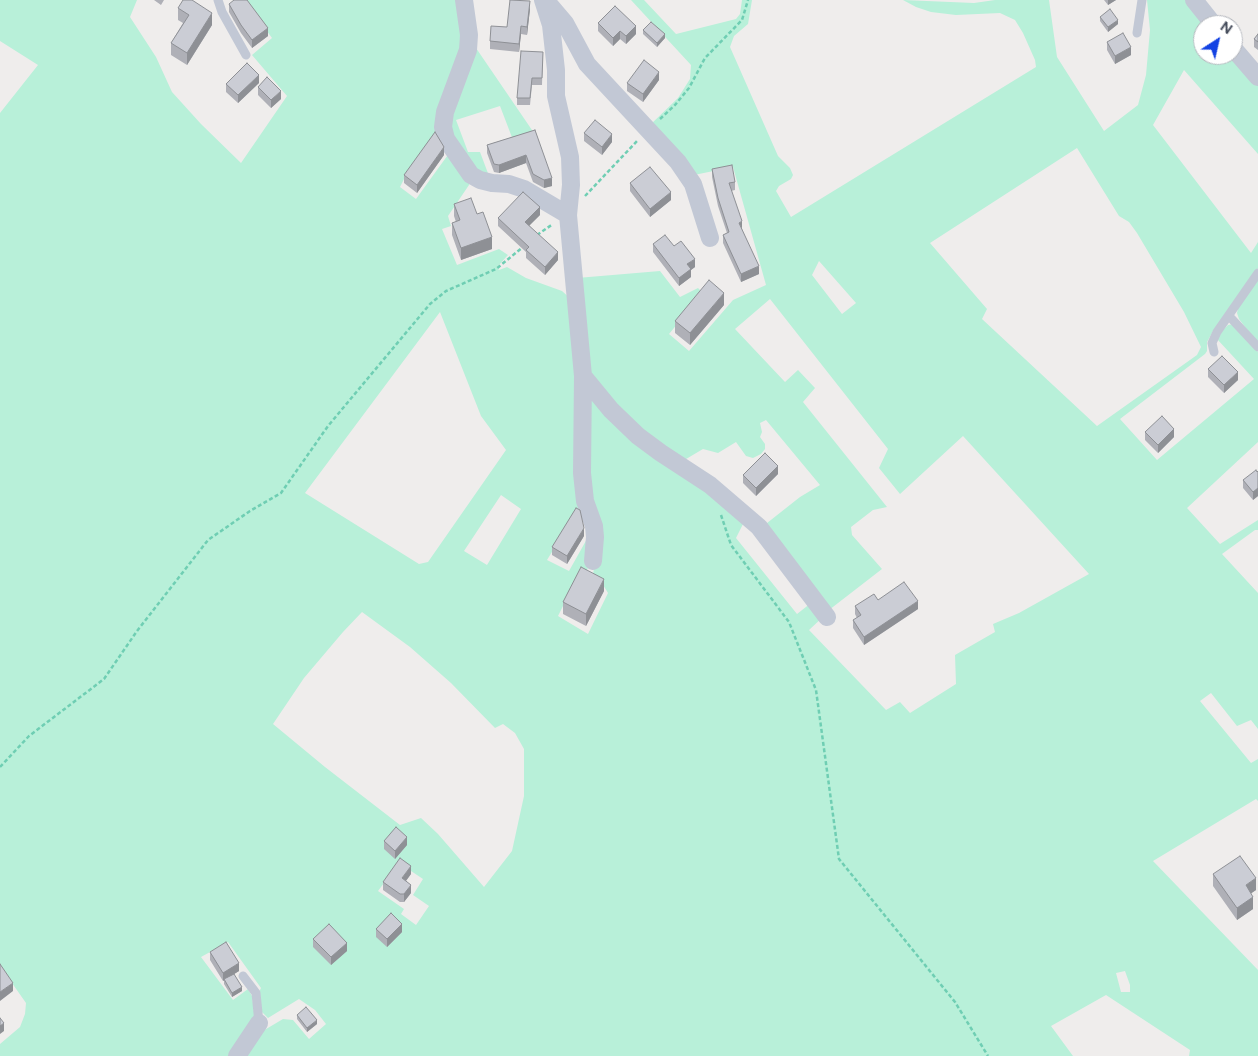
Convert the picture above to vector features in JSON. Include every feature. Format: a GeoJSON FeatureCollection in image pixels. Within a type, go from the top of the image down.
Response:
{"type":"FeatureCollection","features":[{"type":"Feature","properties":{"kind":"street"},"geometry":{"type":"LineString","coordinates":[[464,0],[470,34],[468,50],[445,112],[443,127],[446,139],[471,175],[480,180],[509,184],[524,189],[568,215]]}},
{"type":"Feature","properties":{"kind":"street"},"geometry":{"type":"LineString","coordinates":[[544,0],[552,25],[556,96],[570,157],[571,185],[568,215],[583,376],[582,473],[586,501],[594,526],[593,561]]}},
{"type":"Feature","properties":{"kind":"street"},"geometry":{"type":"LineString","coordinates":[[544,0],[565,23],[587,64],[678,162],[693,184],[710,238]]}},
{"type":"Feature","properties":{"kind":"street"},"geometry":{"type":"LineString","coordinates":[[1194,0],[1206,15]]}},
{"type":"Feature","properties":{"kind":"street"},"geometry":{"type":"LineString","coordinates":[[1243,60],[1258,77]]}},
{"type":"Feature","properties":{"kind":"street"},"geometry":{"type":"LineString","coordinates":[[583,376],[611,410],[638,436],[710,485],[759,527],[828,617]]}},
{"type":"Feature","properties":{"kind":"street"},"geometry":{"type":"LineString","coordinates":[[237,1056],[259,1022]]}},
{"type":"Feature","properties":{"kind":"lane"},"geometry":{"type":"LineString","coordinates":[[218,0],[222,12],[246,55]]}},
{"type":"Feature","properties":{"kind":"lane"},"geometry":{"type":"LineString","coordinates":[[1137,33],[1142,0]]}},
{"type":"Feature","properties":{"kind":"lane"},"geometry":{"type":"LineString","coordinates":[[1214,352],[1212,343],[1217,332],[1258,273]]}},
{"type":"Feature","properties":{"kind":"lane"},"geometry":{"type":"LineString","coordinates":[[1228,316],[1258,347]]}},
{"type":"Feature","properties":{"kind":"lane"},"geometry":{"type":"LineString","coordinates":[[243,976],[256,992],[259,1022]]}},
{"type":"Feature","properties":{"kind":"path"},"geometry":{"type":"LineString","coordinates":[[531,241],[549,226],[568,215],[647,130],[675,105],[688,88],[705,58],[742,20],[748,0]]}},
{"type":"Feature","properties":{"kind":"path"},"geometry":{"type":"LineString","coordinates":[[0,767],[29,736],[104,679],[137,631],[208,540],[250,511],[281,493],[328,426],[430,304],[446,291],[496,270],[524,246]]}},
{"type":"Feature","properties":{"kind":"path"},"geometry":{"type":"LineString","coordinates":[[719,511],[731,545],[789,622],[816,690],[839,859],[955,1002],[988,1056]]}},
{"type":"Feature","properties":{"kind":"green space"},"geometry":{"type":"Polygon","coordinates":[[[0,0],[137,0],[130,17],[156,57],[172,92],[201,124],[241,163],[287,96],[252,55],[272,38],[244,0],[460,0],[466,37],[440,135],[404,179],[400,187],[416,199],[450,152],[470,180],[469,185],[448,216],[451,226],[442,229],[457,265],[499,249],[508,255],[497,267],[499,270],[507,267],[526,278],[562,291],[573,301],[582,503],[547,560],[569,571],[592,530],[591,558],[585,577],[579,574],[558,616],[588,634],[608,593],[600,580],[593,574],[597,552],[589,500],[587,398],[595,396],[745,520],[736,538],[797,614],[811,603],[823,617],[809,630],[886,710],[900,702],[910,713],[956,684],[955,655],[995,632],[993,624],[1019,613],[1089,574],[963,436],[900,494],[879,468],[888,449],[770,299],[735,329],[785,382],[798,370],[815,388],[803,402],[887,507],[873,510],[851,527],[852,535],[882,569],[829,610],[762,527],[800,497],[820,485],[766,420],[760,423],[762,432],[760,437],[765,444],[765,449],[761,454],[753,458],[746,456],[736,442],[718,453],[703,449],[681,462],[641,432],[591,375],[577,278],[660,271],[680,297],[698,288],[703,293],[669,334],[689,351],[733,300],[766,285],[733,167],[694,175],[649,126],[678,98],[690,79],[691,65],[631,0],[644,0],[676,34],[736,19],[740,14],[742,0],[752,0],[748,24],[734,36],[730,47],[778,156],[790,168],[793,175],[791,179],[779,186],[776,191],[791,217],[1036,67],[1035,60],[1023,33],[1015,20],[1000,13],[956,15],[931,12],[903,0],[974,3],[995,0],[1049,0],[1057,57],[1104,131],[1138,105],[1146,75],[1150,30],[1147,0],[1187,0],[1197,15],[1193,15],[1193,65],[1242,65],[1258,83],[1258,154],[1184,70],[1153,125],[1251,253],[1258,242],[1258,268],[1213,331],[1207,342],[1205,354],[1120,419],[1157,460],[1254,379],[1217,339],[1223,330],[1228,325],[1233,324],[1258,352],[1258,442],[1187,508],[1220,544],[1258,520],[1258,530],[1255,530],[1222,554],[1258,593],[1258,729],[1251,720],[1237,726],[1211,693],[1200,701],[1251,763],[1258,759],[1258,801],[1256,799],[1153,861],[1258,970],[1258,1056],[1189,1056],[1190,1050],[1106,995],[1051,1026],[1073,1056],[241,1056],[256,1035],[283,1019],[293,1020],[309,1039],[326,1024],[315,1010],[299,999],[268,1018],[261,1011],[258,994],[261,988],[228,942],[201,957],[233,1000],[248,989],[252,996],[255,1019],[231,1056],[0,1056],[0,1044],[20,1027],[25,1014],[26,1003],[0,966],[0,113],[38,65],[0,41],[0,0]],[[1077,148],[930,243],[987,309],[982,319],[1097,426],[1197,355],[1201,347],[1184,312],[1137,233],[1129,222],[1119,216],[1077,148]],[[819,261],[812,275],[842,314],[856,303],[819,261]],[[440,312],[305,493],[419,564],[428,562],[506,450],[481,416],[440,312]],[[501,495],[464,551],[487,565],[521,509],[501,495]],[[362,612],[304,678],[273,724],[400,825],[421,818],[438,834],[484,887],[512,851],[524,796],[524,749],[515,733],[503,724],[495,728],[451,683],[410,647],[362,612]],[[399,863],[378,891],[404,909],[401,914],[416,925],[429,906],[413,895],[423,879],[399,863]],[[1125,971],[1116,973],[1121,992],[1130,992],[1130,985],[1125,971]]]}},
{"type":"Feature","properties":{"kind":"green space"},"geometry":{"type":"Polygon","coordinates":[[[476,48],[534,133],[513,140],[500,106],[456,120],[468,152],[480,152],[489,176],[483,177],[449,130],[452,98],[476,48]]]}},
{"type":"Feature","properties":{"kind":"green space"},"geometry":{"type":"Polygon","coordinates":[[[1258,278],[1258,344],[1239,319],[1237,313],[1239,305],[1258,278]]]}},
{"type":"Feature","properties":{"kind":"building"},"geometry":{"type":"Polygon","coordinates":[[[183,0],[192,0],[212,13],[187,53],[171,43],[189,15],[178,8],[183,0]]]}},
{"type":"Feature","properties":{"kind":"building"},"geometry":{"type":"Polygon","coordinates":[[[234,0],[247,0],[268,28],[252,40],[229,4],[234,0]]]}},
{"type":"Feature","properties":{"kind":"building"},"geometry":{"type":"Polygon","coordinates":[[[510,0],[530,1],[527,27],[521,26],[519,44],[490,41],[491,26],[507,27],[510,0]]]}},
{"type":"Feature","properties":{"kind":"building"},"geometry":{"type":"Polygon","coordinates":[[[615,6],[636,26],[626,36],[620,31],[613,38],[598,23],[615,6]]]}},
{"type":"Feature","properties":{"kind":"building"},"geometry":{"type":"Polygon","coordinates":[[[1110,9],[1118,20],[1108,27],[1100,17],[1110,9]]]}},
{"type":"Feature","properties":{"kind":"building"},"geometry":{"type":"Polygon","coordinates":[[[651,22],[665,34],[657,43],[643,30],[651,22]]]}},
{"type":"Feature","properties":{"kind":"building"},"geometry":{"type":"Polygon","coordinates":[[[1123,33],[1131,47],[1115,56],[1107,42],[1123,33]]]}},
{"type":"Feature","properties":{"kind":"building"},"geometry":{"type":"Polygon","coordinates":[[[1258,34],[1258,42],[1254,39],[1258,34]]]}},
{"type":"Feature","properties":{"kind":"building"},"geometry":{"type":"Polygon","coordinates":[[[521,51],[543,52],[542,78],[532,78],[530,98],[517,98],[521,51]]]}},
{"type":"Feature","properties":{"kind":"building"},"geometry":{"type":"Polygon","coordinates":[[[644,60],[659,72],[643,94],[627,83],[644,60]]]}},
{"type":"Feature","properties":{"kind":"building"},"geometry":{"type":"Polygon","coordinates":[[[247,63],[259,75],[238,95],[226,84],[247,63]]]}},
{"type":"Feature","properties":{"kind":"building"},"geometry":{"type":"Polygon","coordinates":[[[267,77],[281,91],[271,100],[258,87],[267,77]]]}},
{"type":"Feature","properties":{"kind":"building"},"geometry":{"type":"Polygon","coordinates":[[[595,120],[612,134],[602,147],[584,133],[595,120]]]}},
{"type":"Feature","properties":{"kind":"building"},"geometry":{"type":"Polygon","coordinates":[[[535,130],[552,178],[544,180],[533,174],[526,155],[499,165],[494,164],[487,145],[535,130]]]}},
{"type":"Feature","properties":{"kind":"building"},"geometry":{"type":"Polygon","coordinates":[[[435,132],[444,147],[417,185],[404,175],[435,132]]]}},
{"type":"Feature","properties":{"kind":"building"},"geometry":{"type":"Polygon","coordinates":[[[732,165],[735,182],[729,183],[742,221],[739,223],[759,266],[741,274],[723,235],[729,232],[718,198],[712,169],[732,165]]]}},
{"type":"Feature","properties":{"kind":"building"},"geometry":{"type":"Polygon","coordinates":[[[650,167],[671,192],[650,209],[630,183],[650,167]]]}},
{"type":"Feature","properties":{"kind":"building"},"geometry":{"type":"Polygon","coordinates":[[[523,192],[540,207],[525,222],[558,252],[545,267],[526,250],[529,247],[498,218],[523,192]]]}},
{"type":"Feature","properties":{"kind":"building"},"geometry":{"type":"Polygon","coordinates":[[[471,198],[477,214],[483,212],[492,237],[461,248],[452,223],[460,220],[454,204],[471,198]]]}},
{"type":"Feature","properties":{"kind":"building"},"geometry":{"type":"Polygon","coordinates":[[[665,235],[674,246],[681,241],[695,259],[687,264],[691,269],[679,278],[653,244],[665,235]]]}},
{"type":"Feature","properties":{"kind":"building"},"geometry":{"type":"Polygon","coordinates":[[[709,280],[724,293],[690,333],[675,321],[709,280]]]}},
{"type":"Feature","properties":{"kind":"building"},"geometry":{"type":"Polygon","coordinates":[[[1222,356],[1238,372],[1224,385],[1208,369],[1222,356]]]}},
{"type":"Feature","properties":{"kind":"building"},"geometry":{"type":"Polygon","coordinates":[[[1162,416],[1174,429],[1158,445],[1145,432],[1162,416]]]}},
{"type":"Feature","properties":{"kind":"building"},"geometry":{"type":"Polygon","coordinates":[[[765,453],[778,466],[756,488],[743,475],[765,453]]]}},
{"type":"Feature","properties":{"kind":"building"},"geometry":{"type":"Polygon","coordinates":[[[1256,470],[1258,471],[1258,488],[1253,492],[1243,480],[1256,470]]]}},
{"type":"Feature","properties":{"kind":"building"},"geometry":{"type":"Polygon","coordinates":[[[576,508],[580,510],[584,528],[567,556],[552,547],[576,508]]]}},
{"type":"Feature","properties":{"kind":"building"},"geometry":{"type":"Polygon","coordinates":[[[581,567],[604,579],[586,614],[563,602],[581,567]]]}},
{"type":"Feature","properties":{"kind":"building"},"geometry":{"type":"Polygon","coordinates":[[[904,582],[918,601],[864,637],[853,620],[861,615],[855,606],[874,594],[878,600],[904,582]]]}},
{"type":"Feature","properties":{"kind":"building"},"geometry":{"type":"Polygon","coordinates":[[[396,827],[407,837],[395,851],[384,841],[396,827]]]}},
{"type":"Feature","properties":{"kind":"building"},"geometry":{"type":"Polygon","coordinates":[[[1240,856],[1256,878],[1246,885],[1253,897],[1237,908],[1213,874],[1240,856]]]}},
{"type":"Feature","properties":{"kind":"building"},"geometry":{"type":"Polygon","coordinates":[[[400,858],[411,866],[402,878],[411,885],[404,894],[400,894],[383,882],[400,858]]]}},
{"type":"Feature","properties":{"kind":"building"},"geometry":{"type":"Polygon","coordinates":[[[391,913],[402,924],[387,939],[376,929],[391,913]]]}},
{"type":"Feature","properties":{"kind":"building"},"geometry":{"type":"Polygon","coordinates":[[[329,924],[347,943],[331,957],[313,939],[329,924]]]}},
{"type":"Feature","properties":{"kind":"building"},"geometry":{"type":"Polygon","coordinates":[[[226,942],[239,963],[223,973],[210,952],[226,942]]]}},
{"type":"Feature","properties":{"kind":"building"},"geometry":{"type":"Polygon","coordinates":[[[0,964],[13,983],[0,992],[0,964]]]}},
{"type":"Feature","properties":{"kind":"building"},"geometry":{"type":"Polygon","coordinates":[[[234,974],[242,987],[232,993],[224,979],[234,974]]]}},
{"type":"Feature","properties":{"kind":"building"},"geometry":{"type":"Polygon","coordinates":[[[306,1007],[317,1020],[307,1028],[297,1015],[306,1007]]]}},
{"type":"Feature","properties":{"kind":"building"},"geometry":{"type":"Polygon","coordinates":[[[0,1018],[4,1023],[0,1026],[0,1018]]]}}]}
